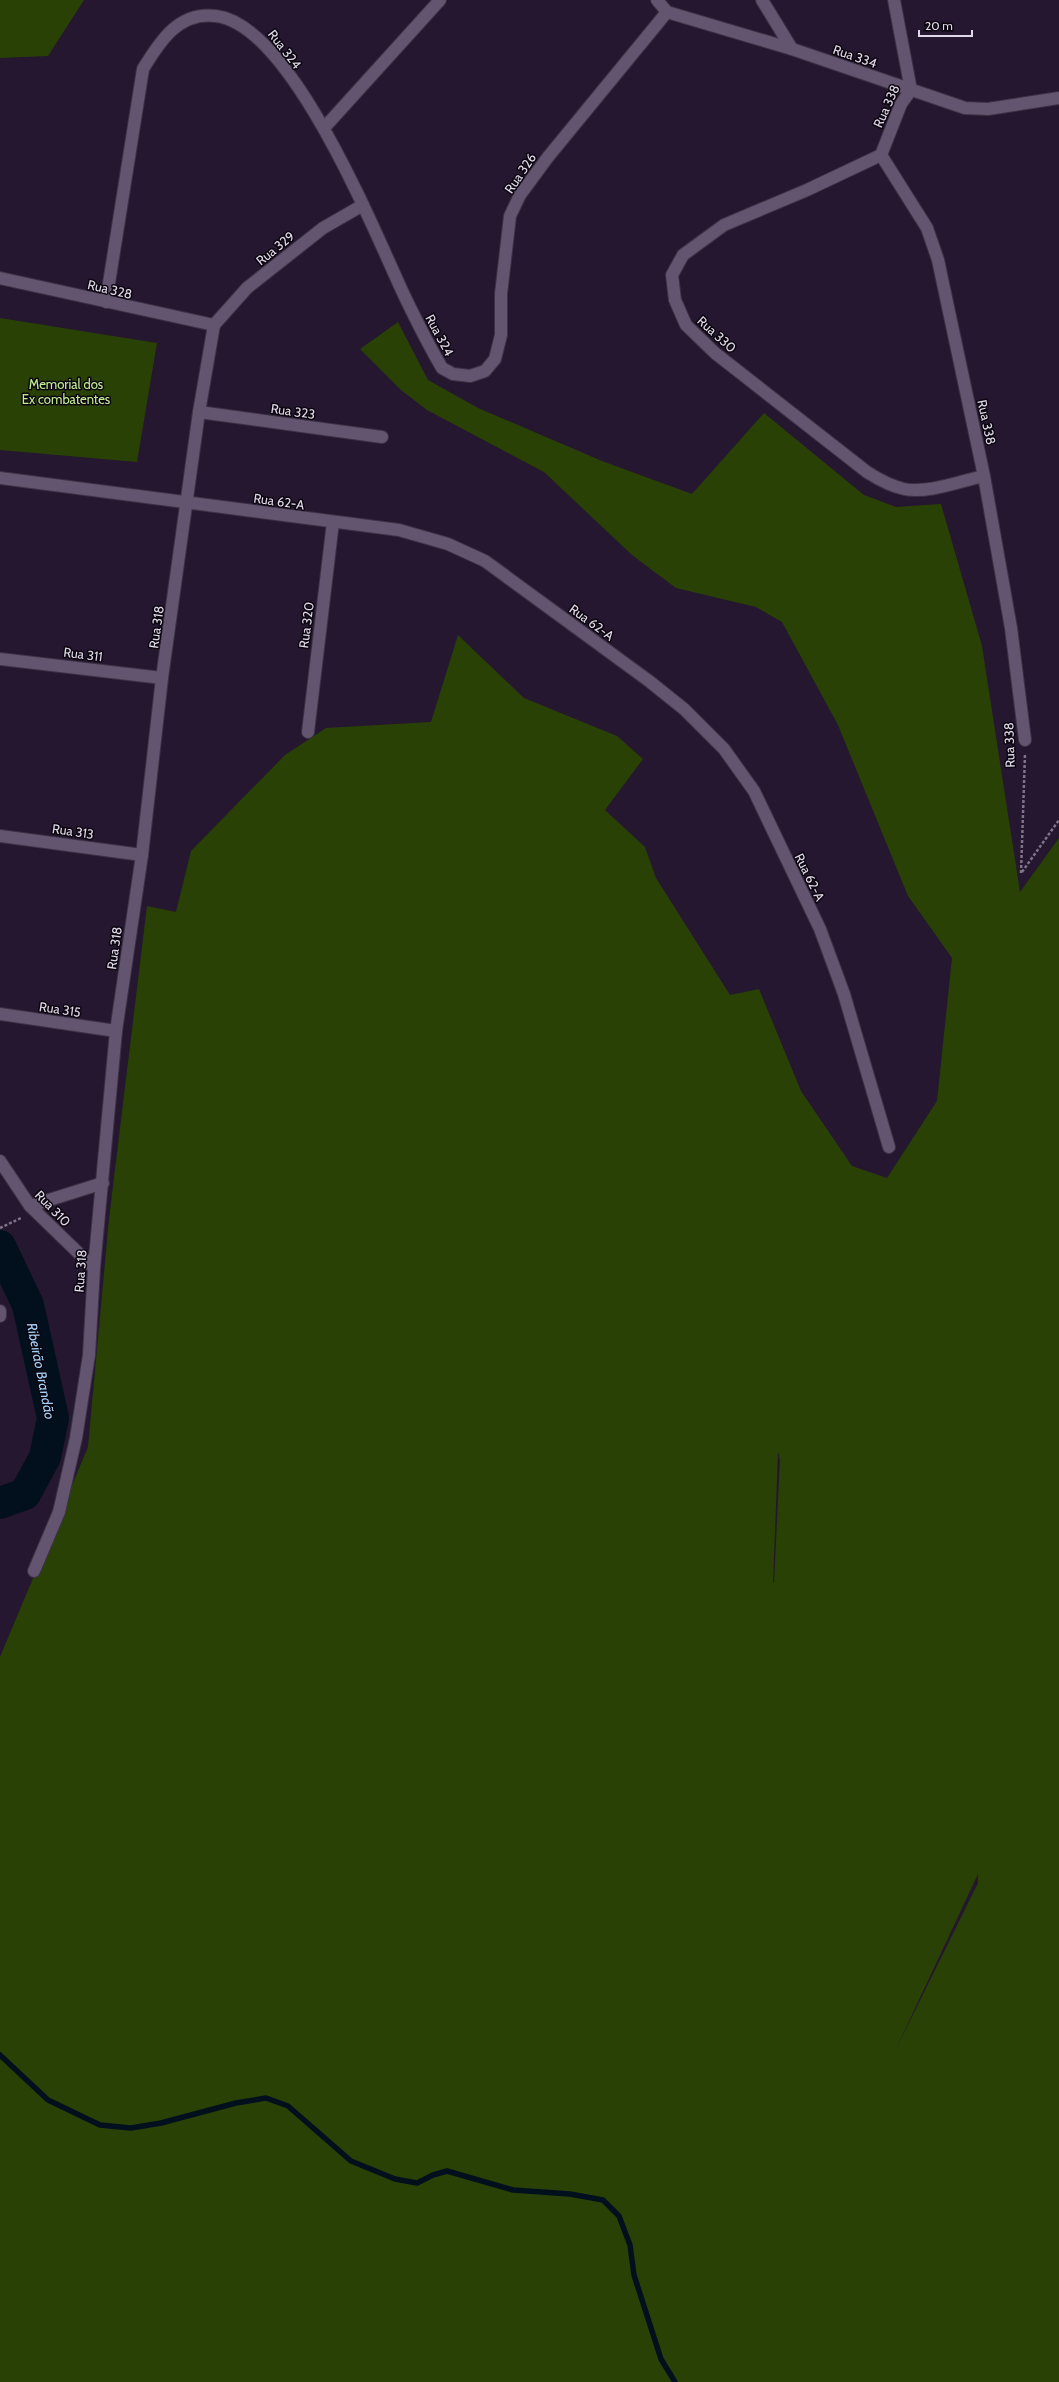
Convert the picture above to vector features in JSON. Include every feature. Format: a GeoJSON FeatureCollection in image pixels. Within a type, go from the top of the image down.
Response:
{"type":"FeatureCollection","features":[{"type":"Feature","properties":{"kind":"street"},"geometry":{"type":"LineString","coordinates":[[324,128],[440,0]]}},
{"type":"Feature","properties":{"kind":"street"},"geometry":{"type":"LineString","coordinates":[[657,0],[667,12]]}},
{"type":"Feature","properties":{"kind":"street"},"geometry":{"type":"LineString","coordinates":[[762,0],[792,49]]}},
{"type":"Feature","properties":{"kind":"street","name":"Rua 338"},"geometry":{"type":"LineString","coordinates":[[894,0],[912,90],[901,104],[881,155],[927,228],[938,260],[984,476],[1011,628],[1025,740]]}},
{"type":"Feature","properties":{"kind":"street","name":"Rua 334"},"geometry":{"type":"LineString","coordinates":[[667,12],[792,49],[965,108],[988,109],[1059,98]]}},
{"type":"Feature","properties":{"kind":"street","name":"Rua 326"},"geometry":{"type":"LineString","coordinates":[[470,376],[485,371],[495,359],[501,335],[501,294],[510,216],[520,195],[548,157],[667,12]]}},
{"type":"Feature","properties":{"kind":"street","name":"Rua 324"},"geometry":{"type":"LineString","coordinates":[[106,302],[143,69],[161,39],[178,24],[199,16],[217,16],[236,23],[256,35],[280,62],[324,128],[345,165],[404,296],[442,368],[453,374],[470,376]]}},
{"type":"Feature","properties":{"kind":"street","name":"Rua 330"},"geometry":{"type":"LineString","coordinates":[[881,155],[808,190],[724,225],[683,255],[672,275],[675,300],[686,325],[715,353],[867,472],[884,482],[904,489],[925,489],[984,476]]}},
{"type":"Feature","properties":{"kind":"street","name":"Rua 329"},"geometry":{"type":"LineString","coordinates":[[214,325],[247,288],[323,228],[363,205]]}},
{"type":"Feature","properties":{"kind":"street","name":"Rua 328"},"geometry":{"type":"LineString","coordinates":[[0,278],[214,325]]}},
{"type":"Feature","properties":{"kind":"street","name":"Rua 318"},"geometry":{"type":"LineString","coordinates":[[34,1571],[59,1512],[76,1438],[89,1355],[94,1268],[116,1031],[142,855],[162,678],[199,412],[214,325]]}},
{"type":"Feature","properties":{"kind":"street","name":"Rua 323"},"geometry":{"type":"LineString","coordinates":[[199,412],[382,437]]}},
{"type":"Feature","properties":{"kind":"street","name":"Rua 62-A"},"geometry":{"type":"LineString","coordinates":[[0,478],[399,530],[448,544],[485,561],[649,681],[684,709],[724,749],[754,791],[820,929],[844,994],[889,1147]]}},
{"type":"Feature","properties":{"kind":"street","name":"Rua 320"},"geometry":{"type":"LineString","coordinates":[[308,732],[333,522]]}},
{"type":"Feature","properties":{"kind":"street","name":"Rua 311"},"geometry":{"type":"LineString","coordinates":[[0,659],[162,678]]}},
{"type":"Feature","properties":{"kind":"street","name":"Rua 313"},"geometry":{"type":"LineString","coordinates":[[0,836],[142,855]]}},
{"type":"Feature","properties":{"kind":"street","name":"Rua 315"},"geometry":{"type":"LineString","coordinates":[[0,1014],[116,1031]]}},
{"type":"Feature","properties":{"kind":"street","name":"Rua 310"},"geometry":{"type":"LineString","coordinates":[[0,1161],[30,1206],[94,1268]]}},
{"type":"Feature","properties":{"kind":"street"},"geometry":{"type":"LineString","coordinates":[[30,1206],[103,1184]]}},
{"type":"Feature","properties":{"kind":"street"},"geometry":{"type":"LineString","coordinates":[[0,1311],[0,1316]]}},
{"type":"Feature","properties":{"kind":"path","name":"Rua 338"},"geometry":{"type":"LineString","coordinates":[[1025,740],[1021,873],[1059,820]]}},
{"type":"Feature","properties":{"kind":"path"},"geometry":{"type":"LineString","coordinates":[[0,1228],[20,1218]]}},
{"type":"Feature","properties":{"kind":"green space"},"geometry":{"type":"Polygon","coordinates":[[[0,0],[84,0],[48,56],[0,58],[0,0]]]}},
{"type":"Feature","properties":{"kind":"green space","name":"Memorial dos Ex combatentes"},"geometry":{"type":"Polygon","coordinates":[[[0,318],[157,343],[137,462],[0,450],[0,318]]]}},
{"type":"Feature","properties":{"kind":"green space"},"geometry":{"type":"Polygon","coordinates":[[[398,322],[428,380],[478,408],[602,461],[692,494],[764,413],[864,495],[896,507],[941,504],[982,646],[1020,892],[1059,838],[1059,2382],[0,2382],[0,1657],[88,1447],[109,1219],[147,906],[176,912],[191,851],[285,755],[326,728],[431,722],[458,635],[524,698],[617,736],[643,759],[605,810],[645,847],[656,878],[730,995],[759,989],[801,1091],[852,1166],[887,1178],[937,1101],[952,958],[908,896],[838,725],[782,622],[756,607],[676,588],[632,555],[544,472],[427,410],[401,390],[360,349],[398,322]],[[778,1452],[773,1583],[780,1460],[778,1452]],[[978,1874],[895,2051],[978,1883],[978,1874]]]}},
{"type":"Feature","properties":{"kind":"waterway","name":"Ribeirão Brandão"},"geometry":{"type":"LineString","coordinates":[[0,1246],[28,1305],[53,1418],[45,1457],[25,1494],[0,1503]]}},
{"type":"Feature","properties":{"kind":"waterway"},"geometry":{"type":"LineString","coordinates":[[0,2055],[48,2100],[100,2125],[131,2128],[161,2123],[236,2103],[266,2098],[288,2106],[351,2161],[395,2179],[417,2183],[433,2175],[447,2171],[513,2190],[570,2194],[603,2200],[619,2216],[630,2245],[634,2275],[661,2359],[675,2382]]}}]}
